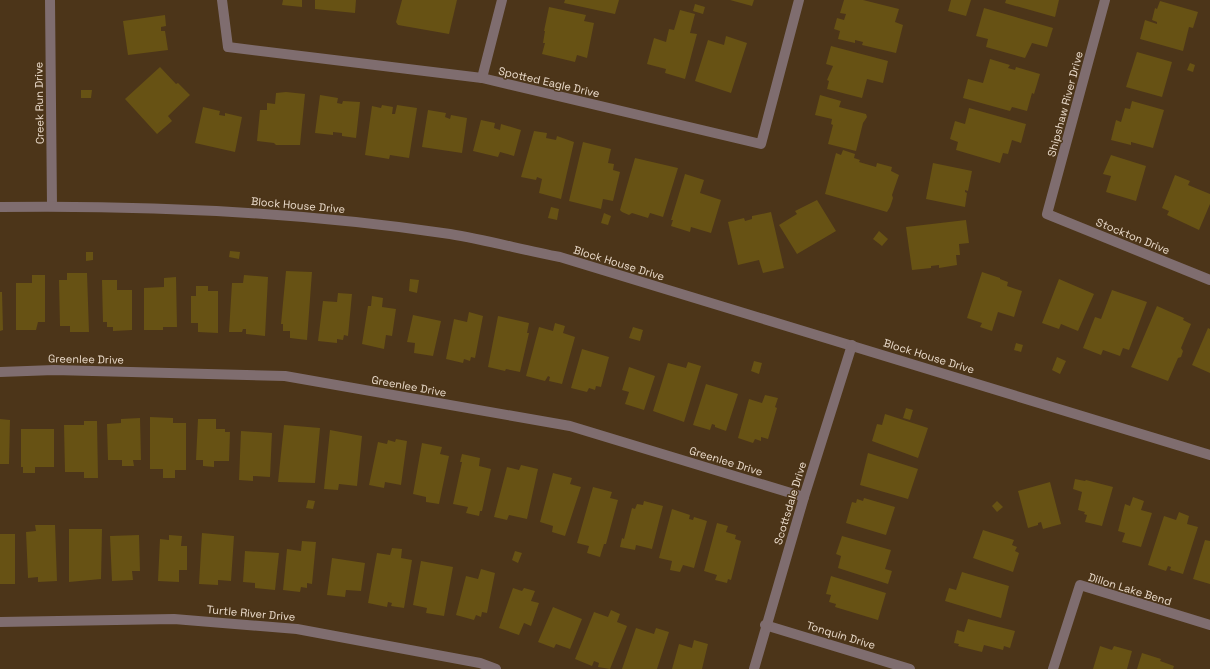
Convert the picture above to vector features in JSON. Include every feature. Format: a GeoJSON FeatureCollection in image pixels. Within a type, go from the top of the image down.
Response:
{"type":"FeatureCollection","features":[{"type":"Feature","properties":{"kind":"street","name":"Creek Run Drive"},"geometry":{"type":"LineString","coordinates":[[50,0],[52,206]]}},
{"type":"Feature","properties":{"kind":"street","name":"Spotted Eagle Drive"},"geometry":{"type":"LineString","coordinates":[[222,0],[228,47],[482,78],[761,144],[799,0]]}},
{"type":"Feature","properties":{"kind":"street"},"geometry":{"type":"LineString","coordinates":[[482,78],[502,0]]}},
{"type":"Feature","properties":{"kind":"street","name":"Shipshaw River Drive"},"geometry":{"type":"LineString","coordinates":[[1047,214],[1105,0]]}},
{"type":"Feature","properties":{"kind":"street","name":"Block House Drive"},"geometry":{"type":"LineString","coordinates":[[0,207],[52,206],[211,210],[340,220],[452,234],[560,257],[1210,455]]}},
{"type":"Feature","properties":{"kind":"street","name":"Stockton Drive"},"geometry":{"type":"LineString","coordinates":[[1047,214],[1210,280]]}},
{"type":"Feature","properties":{"kind":"street","name":"Scottsdale Drive"},"geometry":{"type":"LineString","coordinates":[[754,669],[804,497],[852,345]]}},
{"type":"Feature","properties":{"kind":"street","name":"Greenlee Drive"},"geometry":{"type":"LineString","coordinates":[[0,372],[54,370],[285,376],[570,426],[804,497]]}},
{"type":"Feature","properties":{"kind":"street","name":"Dillon Lake Bend"},"geometry":{"type":"LineString","coordinates":[[1053,669],[1080,585],[1210,625]]}},
{"type":"Feature","properties":{"kind":"street","name":"Turtle River Drive"},"geometry":{"type":"LineString","coordinates":[[0,622],[174,619],[297,629],[480,663],[496,669]]}},
{"type":"Feature","properties":{"kind":"street","name":"Tonquin Drive"},"geometry":{"type":"LineString","coordinates":[[766,624],[910,669]]}},
{"type":"Feature","properties":{"kind":"building"},"geometry":{"type":"Polygon","coordinates":[[[283,0],[302,0],[302,7],[282,5],[283,0]]]}},
{"type":"Feature","properties":{"kind":"building"},"geometry":{"type":"Polygon","coordinates":[[[315,0],[356,0],[355,13],[315,9],[315,0]]]}},
{"type":"Feature","properties":{"kind":"building"},"geometry":{"type":"Polygon","coordinates":[[[402,0],[457,0],[449,34],[398,25],[396,22],[402,0]]]}},
{"type":"Feature","properties":{"kind":"building"},"geometry":{"type":"Polygon","coordinates":[[[565,0],[619,0],[615,14],[564,3],[565,0]]]}},
{"type":"Feature","properties":{"kind":"building"},"geometry":{"type":"Polygon","coordinates":[[[730,0],[754,0],[752,6],[730,0]]]}},
{"type":"Feature","properties":{"kind":"building"},"geometry":{"type":"Polygon","coordinates":[[[844,0],[863,0],[899,9],[895,22],[903,25],[896,53],[862,45],[863,42],[855,40],[855,43],[838,39],[840,31],[834,29],[837,18],[844,20],[846,14],[840,13],[844,0]]]}},
{"type":"Feature","properties":{"kind":"building"},"geometry":{"type":"Polygon","coordinates":[[[951,0],[971,0],[966,16],[948,11],[951,0]]]}},
{"type":"Feature","properties":{"kind":"building"},"geometry":{"type":"Polygon","coordinates":[[[1006,0],[1059,0],[1055,17],[1005,3],[1006,0]]]}},
{"type":"Feature","properties":{"kind":"building"},"geometry":{"type":"Polygon","coordinates":[[[1160,1],[1198,12],[1193,28],[1189,27],[1183,51],[1140,39],[1145,20],[1157,24],[1157,22],[1152,20],[1155,8],[1157,9],[1160,1]]]}},
{"type":"Feature","properties":{"kind":"building"},"geometry":{"type":"Polygon","coordinates":[[[695,4],[705,7],[703,14],[693,11],[695,4]]]}},
{"type":"Feature","properties":{"kind":"building"},"geometry":{"type":"Polygon","coordinates":[[[549,7],[586,15],[584,21],[594,23],[587,58],[577,55],[575,62],[542,54],[545,43],[543,43],[544,31],[549,7]]]}},
{"type":"Feature","properties":{"kind":"building"},"geometry":{"type":"Polygon","coordinates":[[[984,8],[1053,28],[1047,47],[1032,43],[1025,58],[986,47],[988,39],[976,36],[984,8]]]}},
{"type":"Feature","properties":{"kind":"building"},"geometry":{"type":"Polygon","coordinates":[[[680,10],[695,14],[690,33],[697,34],[685,79],[665,73],[666,69],[647,64],[654,38],[666,42],[669,29],[674,30],[680,10]]]}},
{"type":"Feature","properties":{"kind":"building"},"geometry":{"type":"Polygon","coordinates":[[[165,15],[166,26],[161,27],[161,31],[165,31],[168,50],[128,55],[123,21],[165,15]]]}},
{"type":"Feature","properties":{"kind":"building"},"geometry":{"type":"Polygon","coordinates":[[[726,36],[747,43],[731,93],[695,81],[708,40],[724,45],[726,36]]]}},
{"type":"Feature","properties":{"kind":"building"},"geometry":{"type":"Polygon","coordinates":[[[831,46],[888,61],[883,83],[867,79],[862,98],[827,89],[829,81],[827,80],[833,66],[826,64],[831,46]]]}},
{"type":"Feature","properties":{"kind":"building"},"geometry":{"type":"Polygon","coordinates":[[[1137,52],[1172,62],[1162,97],[1126,87],[1137,52]]]}},
{"type":"Feature","properties":{"kind":"building"},"geometry":{"type":"Polygon","coordinates":[[[990,59],[1010,65],[1008,68],[1015,70],[1016,67],[1040,74],[1034,94],[1032,93],[1027,111],[1012,107],[1010,111],[963,98],[968,79],[983,83],[990,59]]]}},
{"type":"Feature","properties":{"kind":"building"},"geometry":{"type":"Polygon","coordinates":[[[1190,63],[1195,65],[1193,72],[1187,70],[1190,63]]]}},
{"type":"Feature","properties":{"kind":"building"},"geometry":{"type":"Polygon","coordinates":[[[160,67],[176,84],[178,83],[190,95],[168,116],[172,121],[157,134],[125,99],[160,67]]]}},
{"type":"Feature","properties":{"kind":"building"},"geometry":{"type":"Polygon","coordinates":[[[81,90],[92,90],[91,98],[81,98],[81,90]]]}},
{"type":"Feature","properties":{"kind":"building"},"geometry":{"type":"Polygon","coordinates":[[[286,92],[305,94],[300,145],[276,145],[274,143],[257,141],[260,110],[267,110],[267,103],[275,104],[276,93],[286,92]]]}},
{"type":"Feature","properties":{"kind":"building"},"geometry":{"type":"Polygon","coordinates":[[[320,95],[338,98],[337,103],[342,104],[343,101],[360,102],[356,138],[342,136],[342,133],[333,132],[333,135],[315,133],[320,95]]]}},
{"type":"Feature","properties":{"kind":"building"},"geometry":{"type":"Polygon","coordinates":[[[820,95],[841,101],[839,107],[866,114],[867,117],[863,123],[856,151],[828,144],[833,125],[831,124],[832,119],[815,115],[820,95]]]}},
{"type":"Feature","properties":{"kind":"building"},"geometry":{"type":"Polygon","coordinates":[[[1132,101],[1164,110],[1153,148],[1131,142],[1131,145],[1111,140],[1116,120],[1121,122],[1125,108],[1130,109],[1132,101]]]}},
{"type":"Feature","properties":{"kind":"building"},"geometry":{"type":"Polygon","coordinates":[[[382,105],[393,107],[392,114],[395,114],[397,105],[417,108],[409,158],[390,155],[389,159],[365,155],[372,106],[381,108],[382,105]]]}},
{"type":"Feature","properties":{"kind":"building"},"geometry":{"type":"Polygon","coordinates":[[[203,107],[220,111],[219,115],[225,116],[225,113],[242,117],[235,152],[195,143],[203,107]]]}},
{"type":"Feature","properties":{"kind":"building"},"geometry":{"type":"Polygon","coordinates":[[[969,108],[1026,124],[1021,143],[1012,140],[1008,154],[1003,153],[1000,163],[956,150],[958,142],[950,139],[955,121],[965,124],[969,108]]]}},
{"type":"Feature","properties":{"kind":"building"},"geometry":{"type":"Polygon","coordinates":[[[428,110],[446,113],[445,117],[450,119],[451,115],[467,118],[462,153],[422,147],[428,110]]]}},
{"type":"Feature","properties":{"kind":"building"},"geometry":{"type":"Polygon","coordinates":[[[481,120],[495,123],[494,128],[500,130],[501,124],[521,130],[514,156],[500,152],[498,157],[473,151],[481,120]]]}},
{"type":"Feature","properties":{"kind":"building"},"geometry":{"type":"Polygon","coordinates":[[[534,131],[547,133],[546,138],[556,140],[557,136],[574,142],[561,199],[539,193],[542,179],[537,177],[536,180],[521,177],[534,131]]]}},
{"type":"Feature","properties":{"kind":"building"},"geometry":{"type":"Polygon","coordinates":[[[583,142],[611,149],[608,163],[614,164],[613,170],[620,172],[613,201],[603,199],[601,209],[569,201],[583,142]]]}},
{"type":"Feature","properties":{"kind":"building"},"geometry":{"type":"Polygon","coordinates":[[[843,150],[855,154],[854,158],[860,160],[859,162],[876,167],[877,163],[892,167],[891,171],[899,175],[892,195],[893,198],[887,212],[825,194],[836,153],[841,155],[843,150]]]}},
{"type":"Feature","properties":{"kind":"building"},"geometry":{"type":"Polygon","coordinates":[[[1111,155],[1146,166],[1136,201],[1106,192],[1111,176],[1103,174],[1111,155]]]}},
{"type":"Feature","properties":{"kind":"building"},"geometry":{"type":"Polygon","coordinates":[[[635,158],[678,168],[663,217],[650,213],[648,218],[632,213],[629,215],[620,210],[635,158]]]}},
{"type":"Feature","properties":{"kind":"building"},"geometry":{"type":"Polygon","coordinates":[[[933,163],[972,171],[968,191],[965,190],[967,193],[965,207],[926,199],[933,163]]]}},
{"type":"Feature","properties":{"kind":"building"},"geometry":{"type":"Polygon","coordinates":[[[685,174],[704,180],[700,193],[721,200],[711,233],[691,227],[690,232],[671,226],[673,220],[671,220],[685,174]]]}},
{"type":"Feature","properties":{"kind":"building"},"geometry":{"type":"Polygon","coordinates":[[[1175,175],[1190,181],[1188,185],[1210,194],[1210,204],[1199,230],[1167,215],[1169,211],[1162,208],[1175,175]]]}},
{"type":"Feature","properties":{"kind":"building"},"geometry":{"type":"Polygon","coordinates":[[[817,200],[836,231],[797,254],[779,225],[797,214],[795,211],[817,200]]]}},
{"type":"Feature","properties":{"kind":"building"},"geometry":{"type":"Polygon","coordinates":[[[551,207],[559,209],[557,220],[548,218],[551,207]]]}},
{"type":"Feature","properties":{"kind":"building"},"geometry":{"type":"Polygon","coordinates":[[[771,212],[784,268],[763,273],[759,260],[738,265],[728,222],[744,218],[745,221],[752,219],[752,216],[771,212]]]}},
{"type":"Feature","properties":{"kind":"building"},"geometry":{"type":"Polygon","coordinates":[[[604,213],[611,216],[608,225],[601,223],[604,213]]]}},
{"type":"Feature","properties":{"kind":"building"},"geometry":{"type":"Polygon","coordinates":[[[966,220],[969,243],[959,244],[960,255],[956,255],[957,265],[939,268],[939,265],[931,266],[931,268],[912,270],[906,227],[966,220]]]}},
{"type":"Feature","properties":{"kind":"building"},"geometry":{"type":"Polygon","coordinates":[[[879,231],[888,239],[882,246],[873,239],[879,231]]]}},
{"type":"Feature","properties":{"kind":"building"},"geometry":{"type":"Polygon","coordinates":[[[230,251],[240,252],[239,259],[229,257],[230,251]]]}},
{"type":"Feature","properties":{"kind":"building"},"geometry":{"type":"Polygon","coordinates":[[[86,252],[93,252],[93,260],[86,261],[86,252]]]}},
{"type":"Feature","properties":{"kind":"building"},"geometry":{"type":"Polygon","coordinates":[[[286,271],[312,272],[307,340],[290,338],[290,331],[283,331],[283,324],[281,324],[286,271]]]}},
{"type":"Feature","properties":{"kind":"building"},"geometry":{"type":"Polygon","coordinates":[[[982,272],[1000,278],[1008,282],[1007,286],[1022,291],[1014,317],[998,312],[992,331],[980,327],[982,323],[967,318],[982,272]]]}},
{"type":"Feature","properties":{"kind":"building"},"geometry":{"type":"Polygon","coordinates":[[[67,273],[87,273],[89,332],[70,332],[70,326],[60,326],[59,280],[67,280],[67,273]]]}},
{"type":"Feature","properties":{"kind":"building"},"geometry":{"type":"Polygon","coordinates":[[[32,275],[45,275],[45,322],[38,322],[36,330],[16,330],[16,283],[32,283],[32,275]]]}},
{"type":"Feature","properties":{"kind":"building"},"geometry":{"type":"Polygon","coordinates":[[[244,275],[268,277],[265,336],[246,334],[246,329],[243,329],[242,332],[229,332],[232,283],[243,283],[244,275]]]}},
{"type":"Feature","properties":{"kind":"building"},"geometry":{"type":"Polygon","coordinates":[[[176,277],[177,327],[163,327],[163,330],[144,330],[144,288],[164,287],[164,278],[176,277]]]}},
{"type":"Feature","properties":{"kind":"building"},"geometry":{"type":"Polygon","coordinates":[[[410,279],[419,280],[417,293],[409,291],[410,279]]]}},
{"type":"Feature","properties":{"kind":"building"},"geometry":{"type":"Polygon","coordinates":[[[1059,279],[1094,294],[1078,331],[1061,324],[1059,329],[1042,323],[1059,279]]]}},
{"type":"Feature","properties":{"kind":"building"},"geometry":{"type":"Polygon","coordinates":[[[102,280],[117,280],[117,290],[132,290],[132,330],[113,331],[113,327],[107,327],[107,322],[103,322],[102,280]]]}},
{"type":"Feature","properties":{"kind":"building"},"geometry":{"type":"Polygon","coordinates":[[[196,286],[208,286],[208,291],[218,291],[218,333],[198,332],[198,323],[191,323],[191,296],[196,296],[196,286]]]}},
{"type":"Feature","properties":{"kind":"building"},"geometry":{"type":"Polygon","coordinates":[[[1112,290],[1147,302],[1129,350],[1123,348],[1120,356],[1103,350],[1101,355],[1083,348],[1095,317],[1101,319],[1112,290]]]}},
{"type":"Feature","properties":{"kind":"building"},"geometry":{"type":"Polygon","coordinates":[[[0,292],[2,292],[3,330],[0,331],[0,292]]]}},
{"type":"Feature","properties":{"kind":"building"},"geometry":{"type":"Polygon","coordinates":[[[338,293],[352,294],[348,336],[344,335],[343,340],[337,339],[337,343],[318,341],[323,301],[337,302],[338,293]]]}},
{"type":"Feature","properties":{"kind":"building"},"geometry":{"type":"Polygon","coordinates":[[[372,296],[383,298],[382,307],[396,309],[392,336],[386,335],[384,349],[362,344],[368,306],[371,306],[372,296]]]}},
{"type":"Feature","properties":{"kind":"building"},"geometry":{"type":"Polygon","coordinates":[[[1157,306],[1184,318],[1183,320],[1191,324],[1181,348],[1183,351],[1181,357],[1178,358],[1168,381],[1131,367],[1157,306]]]}},
{"type":"Feature","properties":{"kind":"building"},"geometry":{"type":"Polygon","coordinates":[[[469,312],[483,316],[475,358],[471,357],[470,361],[464,359],[463,363],[446,359],[454,319],[467,322],[469,312]]]}},
{"type":"Feature","properties":{"kind":"building"},"geometry":{"type":"Polygon","coordinates":[[[413,315],[441,321],[433,356],[414,353],[415,343],[407,342],[413,315]]]}},
{"type":"Feature","properties":{"kind":"building"},"geometry":{"type":"Polygon","coordinates":[[[498,316],[529,323],[527,333],[529,333],[520,372],[506,369],[505,371],[488,367],[498,316]]]}},
{"type":"Feature","properties":{"kind":"building"},"geometry":{"type":"Polygon","coordinates":[[[555,323],[565,326],[563,333],[575,337],[562,384],[549,381],[550,377],[548,376],[545,381],[526,376],[539,327],[553,331],[555,323]]]}},
{"type":"Feature","properties":{"kind":"building"},"geometry":{"type":"Polygon","coordinates":[[[633,327],[643,330],[640,341],[629,338],[633,327]]]}},
{"type":"Feature","properties":{"kind":"building"},"geometry":{"type":"Polygon","coordinates":[[[1208,328],[1210,329],[1210,373],[1192,365],[1208,328]]]}},
{"type":"Feature","properties":{"kind":"building"},"geometry":{"type":"Polygon","coordinates":[[[1016,343],[1023,345],[1021,352],[1014,350],[1016,343]]]}},
{"type":"Feature","properties":{"kind":"building"},"geometry":{"type":"Polygon","coordinates":[[[582,349],[609,357],[601,387],[596,386],[595,390],[589,388],[587,392],[571,388],[582,349]]]}},
{"type":"Feature","properties":{"kind":"building"},"geometry":{"type":"Polygon","coordinates":[[[1057,357],[1066,361],[1060,374],[1052,370],[1057,357]]]}},
{"type":"Feature","properties":{"kind":"building"},"geometry":{"type":"Polygon","coordinates":[[[754,361],[762,363],[759,374],[751,371],[754,361]]]}},
{"type":"Feature","properties":{"kind":"building"},"geometry":{"type":"Polygon","coordinates":[[[688,362],[701,366],[684,422],[653,411],[668,363],[686,368],[688,362]]]}},
{"type":"Feature","properties":{"kind":"building"},"geometry":{"type":"Polygon","coordinates":[[[629,367],[655,376],[644,410],[625,404],[629,392],[622,390],[629,367]]]}},
{"type":"Feature","properties":{"kind":"building"},"geometry":{"type":"Polygon","coordinates":[[[706,384],[738,394],[726,431],[715,427],[715,425],[712,424],[710,430],[693,425],[706,384]]]}},
{"type":"Feature","properties":{"kind":"building"},"geometry":{"type":"Polygon","coordinates":[[[765,395],[778,398],[775,407],[777,408],[768,439],[761,437],[761,441],[755,439],[753,443],[738,438],[749,399],[762,403],[765,395]]]}},
{"type":"Feature","properties":{"kind":"building"},"geometry":{"type":"Polygon","coordinates":[[[906,408],[913,410],[910,420],[903,418],[906,408]]]}},
{"type":"Feature","properties":{"kind":"building"},"geometry":{"type":"Polygon","coordinates":[[[885,414],[928,428],[918,458],[872,441],[877,424],[882,425],[885,414]]]}},
{"type":"Feature","properties":{"kind":"building"},"geometry":{"type":"Polygon","coordinates":[[[150,417],[173,418],[173,423],[186,423],[186,470],[175,470],[175,478],[163,478],[163,469],[150,469],[150,417]]]}},
{"type":"Feature","properties":{"kind":"building"},"geometry":{"type":"Polygon","coordinates":[[[140,418],[141,460],[133,460],[134,466],[122,466],[122,460],[108,460],[107,424],[121,423],[121,419],[140,418]]]}},
{"type":"Feature","properties":{"kind":"building"},"geometry":{"type":"Polygon","coordinates":[[[0,419],[10,420],[9,464],[0,464],[0,419]]]}},
{"type":"Feature","properties":{"kind":"building"},"geometry":{"type":"Polygon","coordinates":[[[198,419],[216,419],[216,429],[225,429],[225,432],[230,432],[229,461],[214,461],[214,467],[203,466],[203,460],[196,460],[198,419]]]}},
{"type":"Feature","properties":{"kind":"building"},"geometry":{"type":"Polygon","coordinates":[[[84,421],[97,421],[98,478],[84,478],[84,472],[65,472],[64,425],[84,425],[84,421]]]}},
{"type":"Feature","properties":{"kind":"building"},"geometry":{"type":"Polygon","coordinates":[[[284,425],[320,428],[315,483],[278,482],[284,425]]]}},
{"type":"Feature","properties":{"kind":"building"},"geometry":{"type":"Polygon","coordinates":[[[21,429],[54,429],[54,467],[35,467],[35,473],[23,473],[23,467],[21,467],[21,429]]]}},
{"type":"Feature","properties":{"kind":"building"},"geometry":{"type":"Polygon","coordinates":[[[330,430],[362,436],[357,486],[339,484],[338,490],[324,489],[330,430]]]}},
{"type":"Feature","properties":{"kind":"building"},"geometry":{"type":"Polygon","coordinates":[[[241,431],[272,433],[270,477],[253,476],[253,481],[239,480],[241,431]]]}},
{"type":"Feature","properties":{"kind":"building"},"geometry":{"type":"Polygon","coordinates":[[[396,439],[407,441],[401,485],[385,482],[384,488],[369,485],[378,442],[387,444],[388,440],[395,442],[396,439]]]}},
{"type":"Feature","properties":{"kind":"building"},"geometry":{"type":"Polygon","coordinates":[[[422,443],[442,447],[440,454],[449,456],[439,504],[426,502],[426,497],[413,494],[422,443]]]}},
{"type":"Feature","properties":{"kind":"building"},"geometry":{"type":"Polygon","coordinates":[[[868,453],[918,469],[908,499],[860,485],[868,453]]]}},
{"type":"Feature","properties":{"kind":"building"},"geometry":{"type":"Polygon","coordinates":[[[462,454],[480,458],[479,466],[491,469],[482,511],[480,511],[479,516],[466,513],[468,507],[453,504],[462,462],[460,462],[462,454]]]}},
{"type":"Feature","properties":{"kind":"building"},"geometry":{"type":"Polygon","coordinates":[[[521,465],[538,469],[527,519],[509,515],[507,520],[494,517],[507,467],[519,470],[521,465]]]}},
{"type":"Feature","properties":{"kind":"building"},"geometry":{"type":"Polygon","coordinates":[[[553,473],[572,478],[570,484],[581,487],[565,536],[552,532],[553,526],[540,522],[553,473]]]}},
{"type":"Feature","properties":{"kind":"building"},"geometry":{"type":"Polygon","coordinates":[[[1075,479],[1086,480],[1113,487],[1102,526],[1085,522],[1087,515],[1084,514],[1085,512],[1078,510],[1082,492],[1073,489],[1075,479]]]}},
{"type":"Feature","properties":{"kind":"building"},"geometry":{"type":"Polygon","coordinates":[[[1050,482],[1061,524],[1043,529],[1041,522],[1038,523],[1038,525],[1028,528],[1018,491],[1050,482]]]}},
{"type":"Feature","properties":{"kind":"building"},"geometry":{"type":"Polygon","coordinates":[[[593,487],[612,492],[610,498],[618,500],[606,544],[604,544],[600,557],[587,553],[589,546],[577,543],[593,487]]]}},
{"type":"Feature","properties":{"kind":"building"},"geometry":{"type":"Polygon","coordinates":[[[1133,497],[1144,501],[1141,510],[1152,513],[1141,547],[1122,542],[1125,533],[1118,531],[1125,504],[1130,506],[1133,497]]]}},
{"type":"Feature","properties":{"kind":"building"},"geometry":{"type":"Polygon","coordinates":[[[864,498],[895,507],[886,535],[846,523],[852,502],[856,503],[857,499],[863,501],[864,498]]]}},
{"type":"Feature","properties":{"kind":"building"},"geometry":{"type":"Polygon","coordinates":[[[308,500],[315,501],[313,509],[306,508],[308,500]]]}},
{"type":"Feature","properties":{"kind":"building"},"geometry":{"type":"Polygon","coordinates":[[[644,501],[663,506],[652,549],[636,545],[635,550],[620,547],[622,538],[624,539],[632,508],[635,509],[637,504],[643,505],[644,501]]]}},
{"type":"Feature","properties":{"kind":"building"},"geometry":{"type":"Polygon","coordinates":[[[997,501],[1003,507],[997,512],[992,506],[997,501]]]}},
{"type":"Feature","properties":{"kind":"building"},"geometry":{"type":"Polygon","coordinates":[[[672,509],[690,515],[689,519],[693,520],[694,517],[707,521],[694,568],[683,565],[680,572],[670,570],[672,561],[659,558],[672,509]]]}},
{"type":"Feature","properties":{"kind":"building"},"geometry":{"type":"Polygon","coordinates":[[[1179,512],[1189,516],[1187,524],[1198,527],[1183,574],[1170,570],[1171,567],[1168,566],[1166,571],[1148,565],[1164,516],[1176,520],[1179,512]]]}},
{"type":"Feature","properties":{"kind":"building"},"geometry":{"type":"Polygon","coordinates":[[[717,523],[728,526],[726,532],[736,535],[735,539],[741,541],[731,580],[728,579],[727,583],[715,580],[717,575],[704,571],[717,523]]]}},
{"type":"Feature","properties":{"kind":"building"},"geometry":{"type":"Polygon","coordinates":[[[35,525],[55,525],[57,581],[38,582],[38,577],[28,578],[26,532],[36,531],[35,525]]]}},
{"type":"Feature","properties":{"kind":"building"},"geometry":{"type":"Polygon","coordinates":[[[69,529],[102,529],[101,579],[69,582],[69,529]]]}},
{"type":"Feature","properties":{"kind":"building"},"geometry":{"type":"Polygon","coordinates":[[[983,530],[1014,540],[1012,545],[1017,547],[1015,551],[1019,553],[1013,572],[973,558],[983,530]]]}},
{"type":"Feature","properties":{"kind":"building"},"geometry":{"type":"Polygon","coordinates":[[[202,533],[234,536],[231,581],[218,580],[218,585],[199,584],[202,533]]]}},
{"type":"Feature","properties":{"kind":"building"},"geometry":{"type":"Polygon","coordinates":[[[0,534],[15,534],[15,584],[0,584],[0,534]]]}},
{"type":"Feature","properties":{"kind":"building"},"geometry":{"type":"Polygon","coordinates":[[[139,535],[140,571],[132,571],[133,580],[112,581],[110,536],[139,535]]]}},
{"type":"Feature","properties":{"kind":"building"},"geometry":{"type":"Polygon","coordinates":[[[169,535],[182,536],[181,546],[187,546],[187,570],[179,570],[179,582],[158,581],[160,539],[169,540],[169,535]]]}},
{"type":"Feature","properties":{"kind":"building"},"geometry":{"type":"Polygon","coordinates":[[[842,536],[891,550],[885,569],[892,571],[888,584],[838,568],[841,556],[836,554],[842,536]]]}},
{"type":"Feature","properties":{"kind":"building"},"geometry":{"type":"Polygon","coordinates":[[[1205,540],[1210,541],[1210,584],[1193,579],[1205,540]]]}},
{"type":"Feature","properties":{"kind":"building"},"geometry":{"type":"Polygon","coordinates":[[[302,541],[316,542],[312,584],[307,583],[307,588],[301,587],[300,592],[283,590],[287,549],[301,551],[302,541]]]}},
{"type":"Feature","properties":{"kind":"building"},"geometry":{"type":"Polygon","coordinates":[[[392,548],[402,549],[401,558],[412,560],[404,608],[391,606],[392,603],[388,602],[387,607],[368,603],[377,553],[390,555],[392,548]]]}},
{"type":"Feature","properties":{"kind":"building"},"geometry":{"type":"Polygon","coordinates":[[[245,551],[279,553],[275,590],[255,588],[255,583],[243,582],[245,551]]]}},
{"type":"Feature","properties":{"kind":"building"},"geometry":{"type":"Polygon","coordinates":[[[515,551],[522,553],[518,563],[512,560],[515,551]]]}},
{"type":"Feature","properties":{"kind":"building"},"geometry":{"type":"Polygon","coordinates":[[[332,558],[365,563],[361,591],[346,590],[345,597],[327,595],[332,558]]]}},
{"type":"Feature","properties":{"kind":"building"},"geometry":{"type":"Polygon","coordinates":[[[421,561],[453,567],[444,616],[426,613],[427,608],[413,605],[421,561]]]}},
{"type":"Feature","properties":{"kind":"building"},"geometry":{"type":"Polygon","coordinates":[[[481,569],[495,573],[487,613],[482,612],[481,617],[476,615],[474,620],[456,615],[466,576],[478,579],[481,569]]]}},
{"type":"Feature","properties":{"kind":"building"},"geometry":{"type":"Polygon","coordinates":[[[962,572],[1009,586],[1001,618],[945,601],[949,588],[956,590],[962,572]]]}},
{"type":"Feature","properties":{"kind":"building"},"geometry":{"type":"Polygon","coordinates":[[[831,576],[886,593],[878,620],[835,607],[836,604],[829,602],[831,595],[826,594],[831,576]]]}},
{"type":"Feature","properties":{"kind":"building"},"geometry":{"type":"Polygon","coordinates":[[[513,588],[522,591],[524,588],[535,591],[531,601],[539,603],[531,626],[524,623],[519,635],[499,628],[513,588]]]}},
{"type":"Feature","properties":{"kind":"building"},"geometry":{"type":"Polygon","coordinates":[[[553,607],[582,619],[570,649],[556,644],[554,648],[538,642],[553,607]]]}},
{"type":"Feature","properties":{"kind":"building"},"geometry":{"type":"Polygon","coordinates":[[[611,610],[620,614],[617,622],[627,626],[610,669],[598,667],[599,663],[594,661],[592,666],[575,659],[594,612],[608,617],[611,610]]]}},
{"type":"Feature","properties":{"kind":"building"},"geometry":{"type":"Polygon","coordinates":[[[968,619],[1015,631],[1010,648],[1004,646],[1003,650],[984,645],[982,652],[958,646],[959,644],[954,643],[957,630],[964,632],[968,619]]]}},
{"type":"Feature","properties":{"kind":"building"},"geometry":{"type":"Polygon","coordinates":[[[636,628],[654,634],[656,628],[669,632],[657,669],[622,669],[636,628]]]}},
{"type":"Feature","properties":{"kind":"building"},"geometry":{"type":"Polygon","coordinates":[[[694,640],[708,644],[702,669],[672,669],[679,644],[692,648],[694,640]]]}},
{"type":"Feature","properties":{"kind":"building"},"geometry":{"type":"Polygon","coordinates":[[[1100,646],[1112,650],[1114,646],[1132,651],[1127,669],[1093,669],[1100,646]]]}},
{"type":"Feature","properties":{"kind":"building"},"geometry":{"type":"Polygon","coordinates":[[[1142,653],[1161,659],[1160,661],[1174,666],[1173,669],[1137,669],[1142,653]]]}}]}
